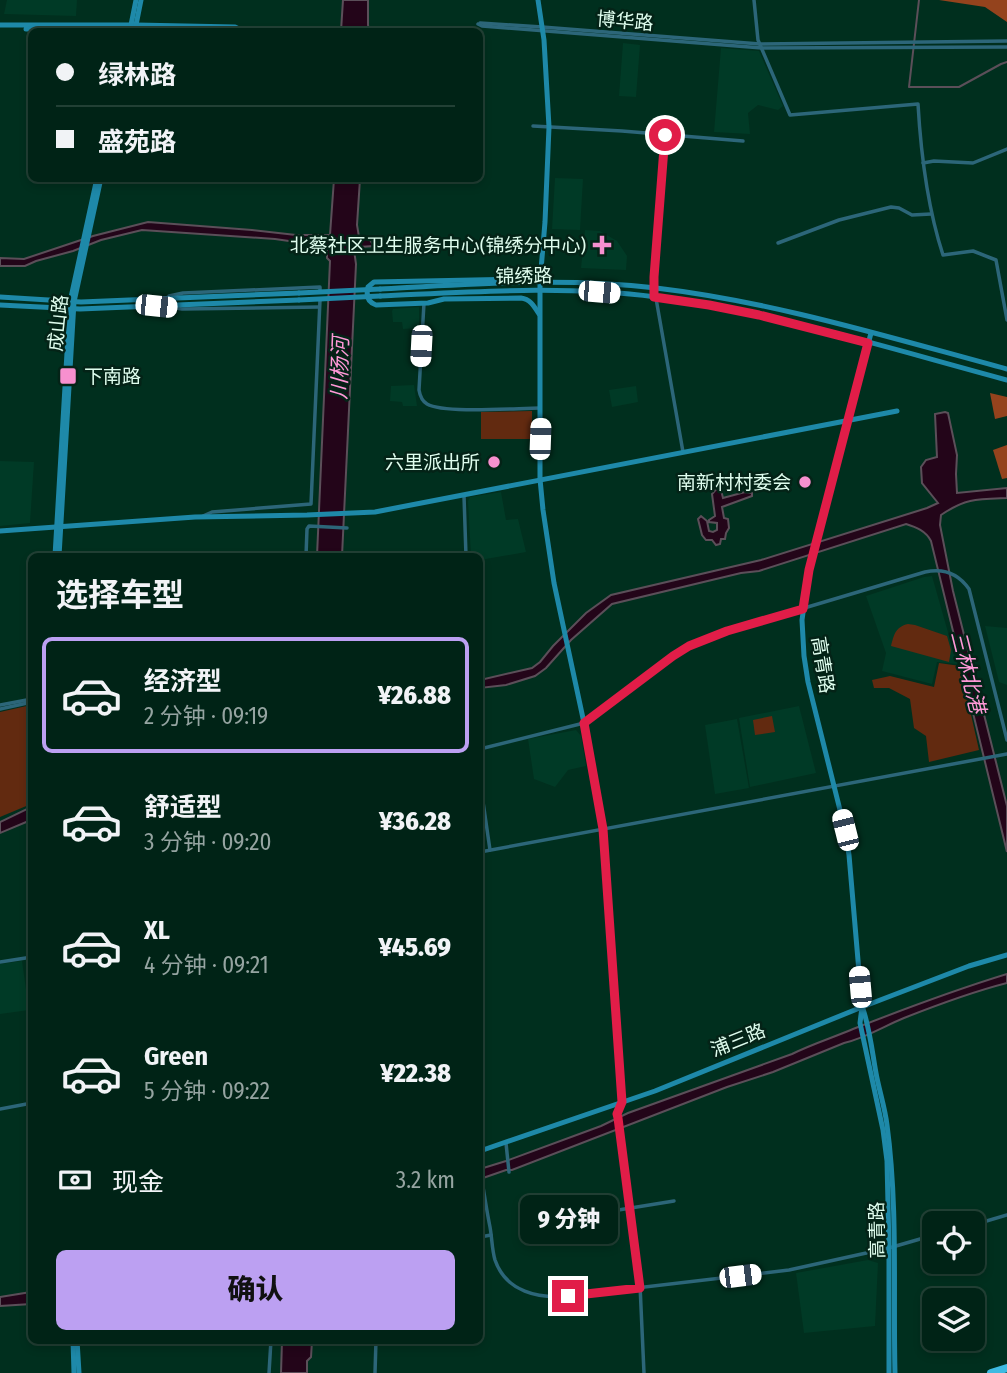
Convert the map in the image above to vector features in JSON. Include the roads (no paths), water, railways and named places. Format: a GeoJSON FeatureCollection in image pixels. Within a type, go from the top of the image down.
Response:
{"type":"FeatureCollection","features":[{"type":"Feature","properties":{"kind":"highway"},"geometry":{"type":"LineString","coordinates":[[991,1373],[1007,1368]]}},
{"type":"Feature","properties":{"kind":"main road"},"geometry":{"type":"LineString","coordinates":[[133,28],[138,0]]}},
{"type":"Feature","properties":{"kind":"main road"},"geometry":{"type":"LineString","coordinates":[[538,0],[549,127],[540,282],[540,479],[547,540],[603,829],[622,1102]]}},
{"type":"Feature","properties":{"kind":"main road"},"geometry":{"type":"LineString","coordinates":[[0,26],[237,28]]}},
{"type":"Feature","properties":{"kind":"main road","name":"成山路"},"geometry":{"type":"LineString","coordinates":[[57,553],[72,305],[98,182]]}},
{"type":"Feature","properties":{"kind":"main road","name":"锦绣路"},"geometry":{"type":"LineString","coordinates":[[529,283],[519,279],[374,282],[367,291],[368,299],[376,305],[424,303],[444,299],[521,298],[531,302],[540,317]]}},
{"type":"Feature","properties":{"kind":"main road","name":"锦绣路"},"geometry":{"type":"LineString","coordinates":[[380,293],[540,282],[654,287],[763,305],[1007,369]]}},
{"type":"Feature","properties":{"kind":"main road","name":"锦绣路"},"geometry":{"type":"LineString","coordinates":[[0,305],[72,305],[380,293],[540,290],[599,292],[654,297],[759,315],[1007,380]]}},
{"type":"Feature","properties":{"kind":"main road","name":"锦绣路"},"geometry":{"type":"LineString","coordinates":[[0,298],[72,305]]}},
{"type":"Feature","properties":{"kind":"main road","name":"高青路"},"geometry":{"type":"LineString","coordinates":[[871,332],[812,558],[803,609],[802,644],[849,855],[863,1041],[884,1139],[892,1248],[889,1373]]}},
{"type":"Feature","properties":{"kind":"main road"},"geometry":{"type":"LineString","coordinates":[[0,531],[201,517],[382,511],[897,411]]}},
{"type":"Feature","properties":{"kind":"main road","name":"浦三路"},"geometry":{"type":"LineString","coordinates":[[483,1151],[655,1091],[862,1007],[969,966],[1007,955]]}},
{"type":"Feature","properties":{"kind":"main road","name":"高青路"},"geometry":{"type":"LineString","coordinates":[[863,1021],[870,1038],[888,1131],[892,1183],[895,1373]]}},
{"type":"Feature","properties":{"kind":"main road"},"geometry":{"type":"LineString","coordinates":[[75,1344],[77,1373]]}},
{"type":"Feature","properties":{"kind":"street"},"geometry":{"type":"LineString","coordinates":[[754,0],[757,34],[790,115],[918,104],[931,214],[943,255],[973,251],[996,260],[1007,320]]}},
{"type":"Feature","properties":{"kind":"street","name":"博华路"},"geometry":{"type":"LineString","coordinates":[[542,29],[478,24],[761,46],[1007,47]]}},
{"type":"Feature","properties":{"kind":"street","name":"博华路"},"geometry":{"type":"LineString","coordinates":[[761,46],[1007,41]]}},
{"type":"Feature","properties":{"kind":"street"},"geometry":{"type":"LineString","coordinates":[[533,126],[743,141]]}},
{"type":"Feature","properties":{"kind":"street"},"geometry":{"type":"LineString","coordinates":[[665,135],[654,297],[683,452]]}},
{"type":"Feature","properties":{"kind":"street"},"geometry":{"type":"LineString","coordinates":[[923,163],[973,163],[1007,149]]}},
{"type":"Feature","properties":{"kind":"street"},"geometry":{"type":"LineString","coordinates":[[778,243],[839,220],[891,207],[912,215],[931,214]]}},
{"type":"Feature","properties":{"kind":"street"},"geometry":{"type":"LineString","coordinates":[[156,302],[183,293],[320,287],[312,505],[212,512],[201,517]]}},
{"type":"Feature","properties":{"kind":"street"},"geometry":{"type":"LineString","coordinates":[[156,302],[182,309],[319,307]]}},
{"type":"Feature","properties":{"kind":"street"},"geometry":{"type":"LineString","coordinates":[[424,303],[419,390],[425,403],[463,409],[541,408]]}},
{"type":"Feature","properties":{"kind":"street"},"geometry":{"type":"LineString","coordinates":[[463,494],[466,553]]}},
{"type":"Feature","properties":{"kind":"street"},"geometry":{"type":"LineString","coordinates":[[306,553],[309,526],[347,528]]}},
{"type":"Feature","properties":{"kind":"street"},"geometry":{"type":"LineString","coordinates":[[483,747],[584,723],[673,656],[689,646],[727,631],[937,570],[951,573],[964,582],[971,595],[1007,740]]}},
{"type":"Feature","properties":{"kind":"street"},"geometry":{"type":"LineString","coordinates":[[0,707],[28,701]]}},
{"type":"Feature","properties":{"kind":"street"},"geometry":{"type":"LineString","coordinates":[[483,851],[1007,754]]}},
{"type":"Feature","properties":{"kind":"street"},"geometry":{"type":"LineString","coordinates":[[483,800],[491,850]]}},
{"type":"Feature","properties":{"kind":"street"},"geometry":{"type":"LineString","coordinates":[[0,962],[28,958]]}},
{"type":"Feature","properties":{"kind":"street"},"geometry":{"type":"LineString","coordinates":[[622,1102],[617,1114],[640,1288],[645,1373]]}},
{"type":"Feature","properties":{"kind":"street"},"geometry":{"type":"LineString","coordinates":[[0,1109],[28,1104]]}},
{"type":"Feature","properties":{"kind":"street"},"geometry":{"type":"LineString","coordinates":[[506,1143],[509,1172]]}},
{"type":"Feature","properties":{"kind":"street"},"geometry":{"type":"LineString","coordinates":[[483,1188],[496,1260],[505,1277],[518,1289],[551,1297],[789,1270],[922,1239]]}},
{"type":"Feature","properties":{"kind":"street"},"geometry":{"type":"LineString","coordinates":[[569,1218],[674,1201]]}},
{"type":"Feature","properties":{"kind":"street"},"geometry":{"type":"LineString","coordinates":[[985,1221],[1007,1215]]}},
{"type":"Feature","properties":{"kind":"street"},"geometry":{"type":"LineString","coordinates":[[483,1236],[491,1235]]}},
{"type":"Feature","properties":{"kind":"street"},"geometry":{"type":"LineString","coordinates":[[269,1373],[271,1344]]}},
{"type":"Feature","properties":{"kind":"street"},"geometry":{"type":"LineString","coordinates":[[375,1373],[376,1344]]}},
{"type":"Feature","properties":{"kind":"water"},"geometry":{"type":"Polygon","coordinates":[[[343,0],[368,0],[368,28],[341,28],[343,0]]]}},
{"type":"Feature","properties":{"kind":"water","name":"川杨河"},"geometry":{"type":"Polygon","coordinates":[[[334,182],[360,182],[357,225],[359,237],[370,240],[374,246],[354,250],[356,264],[342,553],[317,553],[330,261],[327,258],[327,246],[312,242],[142,230],[101,240],[25,266],[0,266],[0,258],[24,259],[93,236],[148,222],[296,235],[330,235],[334,182]]]}},
{"type":"Feature","properties":{"kind":"water","name":"三林北港"},"geometry":{"type":"Polygon","coordinates":[[[948,413],[957,455],[957,493],[1007,488],[1007,498],[972,500],[950,509],[941,515],[940,525],[953,591],[1007,806],[1007,852],[931,541],[924,532],[906,524],[759,571],[612,604],[535,676],[506,685],[483,688],[483,679],[532,668],[586,613],[611,595],[761,560],[938,503],[922,483],[921,467],[926,460],[937,457],[935,414],[948,413]]]}},
{"type":"Feature","properties":{"kind":"water"},"geometry":{"type":"Polygon","coordinates":[[[718,487],[723,498],[745,492],[752,493],[752,496],[722,507],[729,528],[725,539],[721,539],[720,544],[716,545],[702,535],[698,519],[701,516],[707,521],[709,531],[717,530],[717,523],[709,520],[715,516],[712,494],[718,487]]]}},
{"type":"Feature","properties":{"kind":"water"},"geometry":{"type":"Polygon","coordinates":[[[28,808],[28,821],[0,833],[0,822],[28,808]]]}},
{"type":"Feature","properties":{"kind":"water"},"geometry":{"type":"Polygon","coordinates":[[[1007,974],[1007,983],[929,1008],[773,1072],[727,1087],[512,1170],[483,1178],[483,1168],[1007,974]]]}},
{"type":"Feature","properties":{"kind":"water"},"geometry":{"type":"Polygon","coordinates":[[[28,1292],[28,1304],[0,1306],[0,1297],[28,1292]]]}},
{"type":"Feature","properties":{"kind":"water"},"geometry":{"type":"Polygon","coordinates":[[[282,1344],[312,1344],[307,1373],[281,1373],[282,1344]]]}},
{"type":"Feature","properties":{"kind":"waterway"},"geometry":{"type":"LineString","coordinates":[[919,0],[909,87],[959,87],[1007,62]]}},
{"type":"Feature","properties":{"kind":"place","name":"北蔡社区卫生服务中心(锦绣分中心)"},"geometry":{"type":"Point","coordinates":[602,245]}},
{"type":"Feature","properties":{"kind":"place","name":"下南路"},"geometry":{"type":"Point","coordinates":[68,376]}},
{"type":"Feature","properties":{"kind":"place","name":"六里派出所"},"geometry":{"type":"Point","coordinates":[494,462]}},
{"type":"Feature","properties":{"kind":"place","name":"南新村村委会"},"geometry":{"type":"Point","coordinates":[805,482]}}]}
